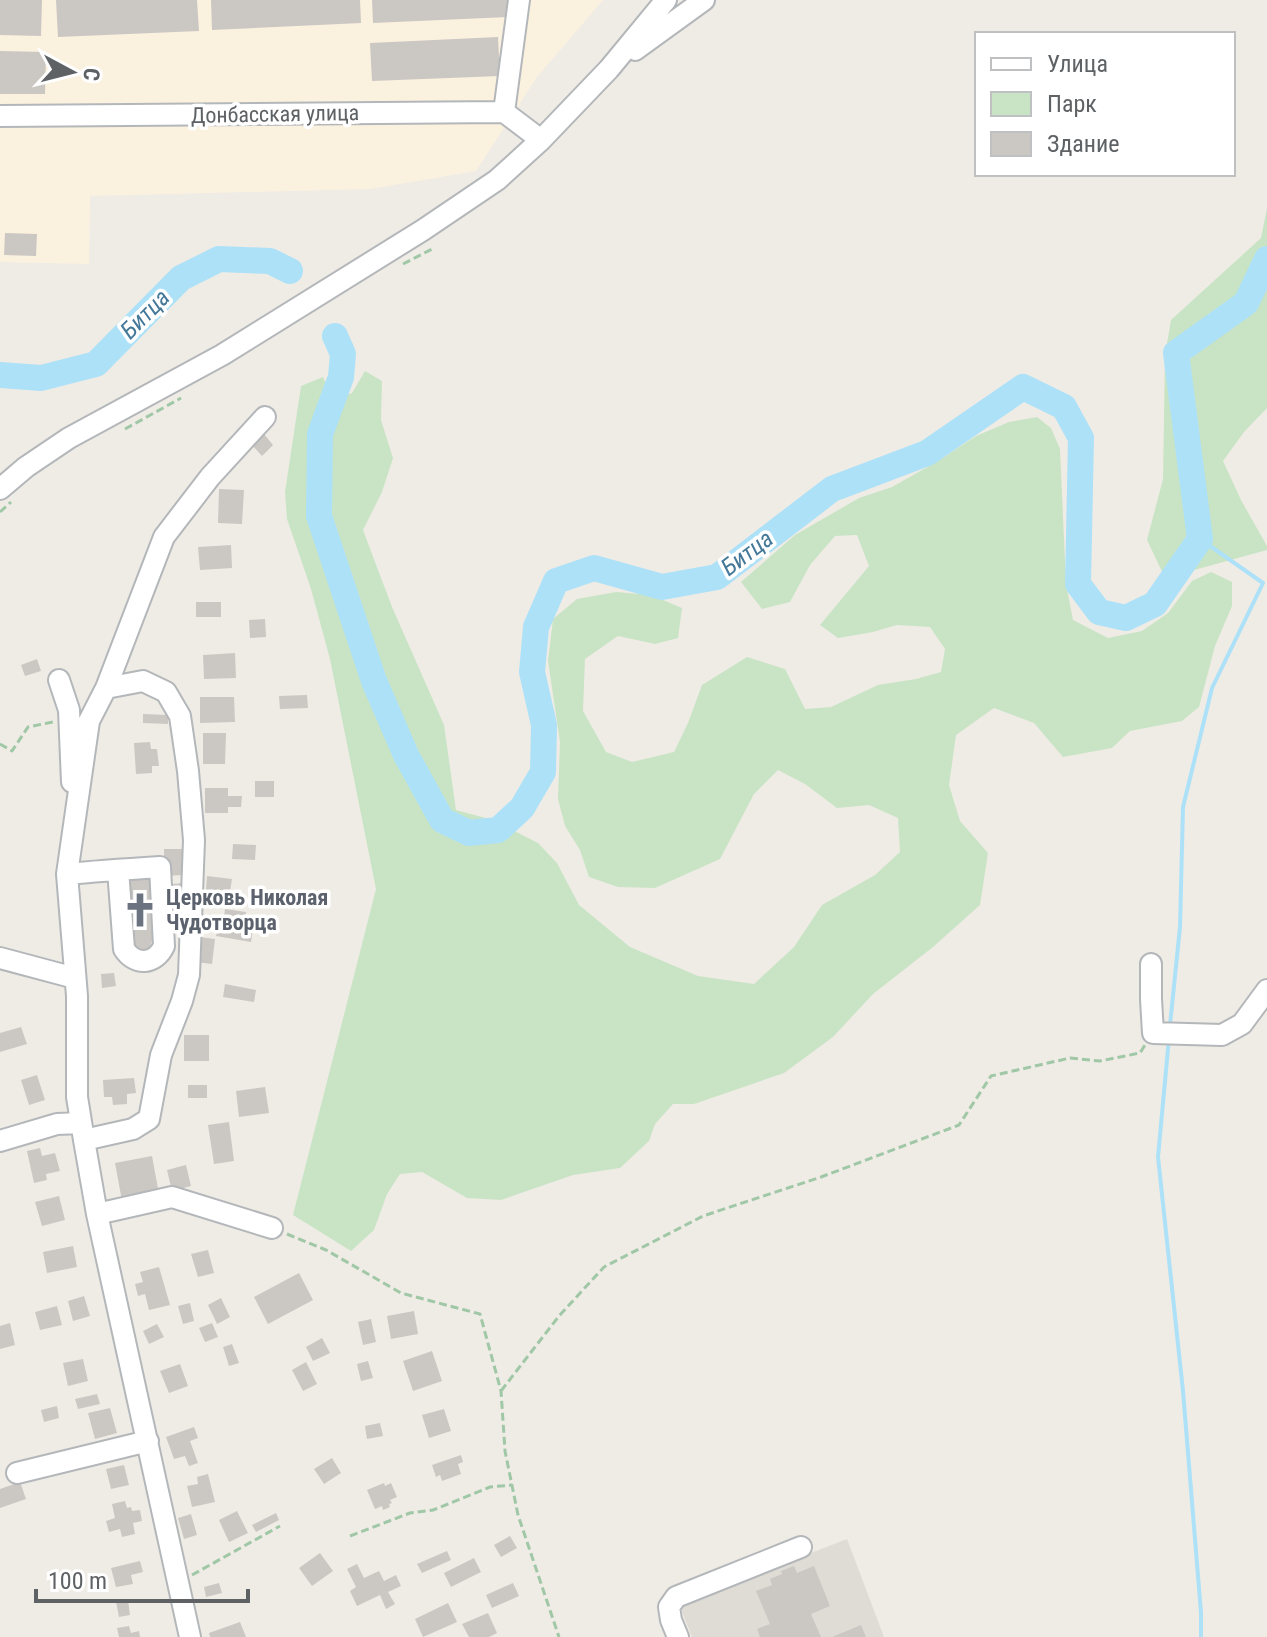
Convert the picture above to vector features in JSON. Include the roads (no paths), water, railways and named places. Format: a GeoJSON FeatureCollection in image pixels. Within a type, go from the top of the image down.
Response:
{"type":"FeatureCollection","features":[{"type":"Feature","properties":{"kind":"street"},"geometry":{"type":"LineString","coordinates":[[519,0],[504,112],[541,140]]}},
{"type":"Feature","properties":{"kind":"street"},"geometry":{"type":"LineString","coordinates":[[0,489],[69,438],[222,355],[423,230],[497,180],[541,140],[609,69],[666,0]]}},
{"type":"Feature","properties":{"kind":"street"},"geometry":{"type":"LineString","coordinates":[[609,69],[704,0]]}},
{"type":"Feature","properties":{"kind":"street","name":"Донбасская улица"},"geometry":{"type":"LineString","coordinates":[[0,116],[504,112]]}},
{"type":"Feature","properties":{"kind":"street"},"geometry":{"type":"LineString","coordinates":[[190,1637],[97,1214],[77,1097],[75,978],[67,874],[89,721],[106,688],[164,537],[210,477],[265,417]]}},
{"type":"Feature","properties":{"kind":"street"},"geometry":{"type":"LineString","coordinates":[[59,680],[69,710],[73,821]]}},
{"type":"Feature","properties":{"kind":"street"},"geometry":{"type":"LineString","coordinates":[[0,1141],[57,1124],[83,1132],[133,1129],[149,1119],[161,1055],[189,975],[194,840],[180,716],[166,692],[143,681],[106,688]]}},
{"type":"Feature","properties":{"kind":"street"},"geometry":{"type":"LineString","coordinates":[[67,874],[118,870],[160,867],[164,940],[161,952],[151,960],[132,959],[124,949],[118,870]]}},
{"type":"Feature","properties":{"kind":"street"},"geometry":{"type":"LineString","coordinates":[[0,958],[75,978]]}},
{"type":"Feature","properties":{"kind":"street"},"geometry":{"type":"LineString","coordinates":[[1151,964],[1153,1033],[1222,1035],[1242,1024],[1267,990]]}},
{"type":"Feature","properties":{"kind":"street"},"geometry":{"type":"LineString","coordinates":[[97,1214],[172,1197],[272,1228]]}},
{"type":"Feature","properties":{"kind":"street"},"geometry":{"type":"LineString","coordinates":[[17,1473],[148,1441]]}},
{"type":"Feature","properties":{"kind":"street"},"geometry":{"type":"LineString","coordinates":[[678,1637],[669,1607],[676,1597],[801,1547]]}},
{"type":"Feature","properties":{"kind":"waterway","name":"Битца"},"geometry":{"type":"LineString","coordinates":[[0,375],[41,378],[96,364],[181,278],[219,259],[270,261],[290,271]]}},
{"type":"Feature","properties":{"kind":"waterway","name":"Битца"},"geometry":{"type":"LineString","coordinates":[[335,336],[343,354],[341,377],[320,434],[319,516],[374,681],[406,755],[442,820],[469,833],[498,830],[522,808],[543,772],[544,725],[532,672],[536,627],[556,581],[594,568],[662,587],[717,577],[832,489],[927,453],[1023,387],[1064,407],[1081,438],[1078,584],[1099,612],[1126,618],[1155,604],[1200,539],[1176,353],[1246,303],[1267,259]]}},
{"type":"Feature","properties":{"kind":"waterway"},"geometry":{"type":"LineString","coordinates":[[1170,1025],[1180,927],[1183,807],[1212,688],[1263,583],[1200,539]]}},
{"type":"Feature","properties":{"kind":"waterway"},"geometry":{"type":"LineString","coordinates":[[1169,1038],[1158,1157],[1183,1391],[1201,1637]]}},
{"type":"Feature","properties":{"kind":"place","name":"Церковь Николая Чудотворца"},"geometry":{"type":"Point","coordinates":[140,910]}}]}
